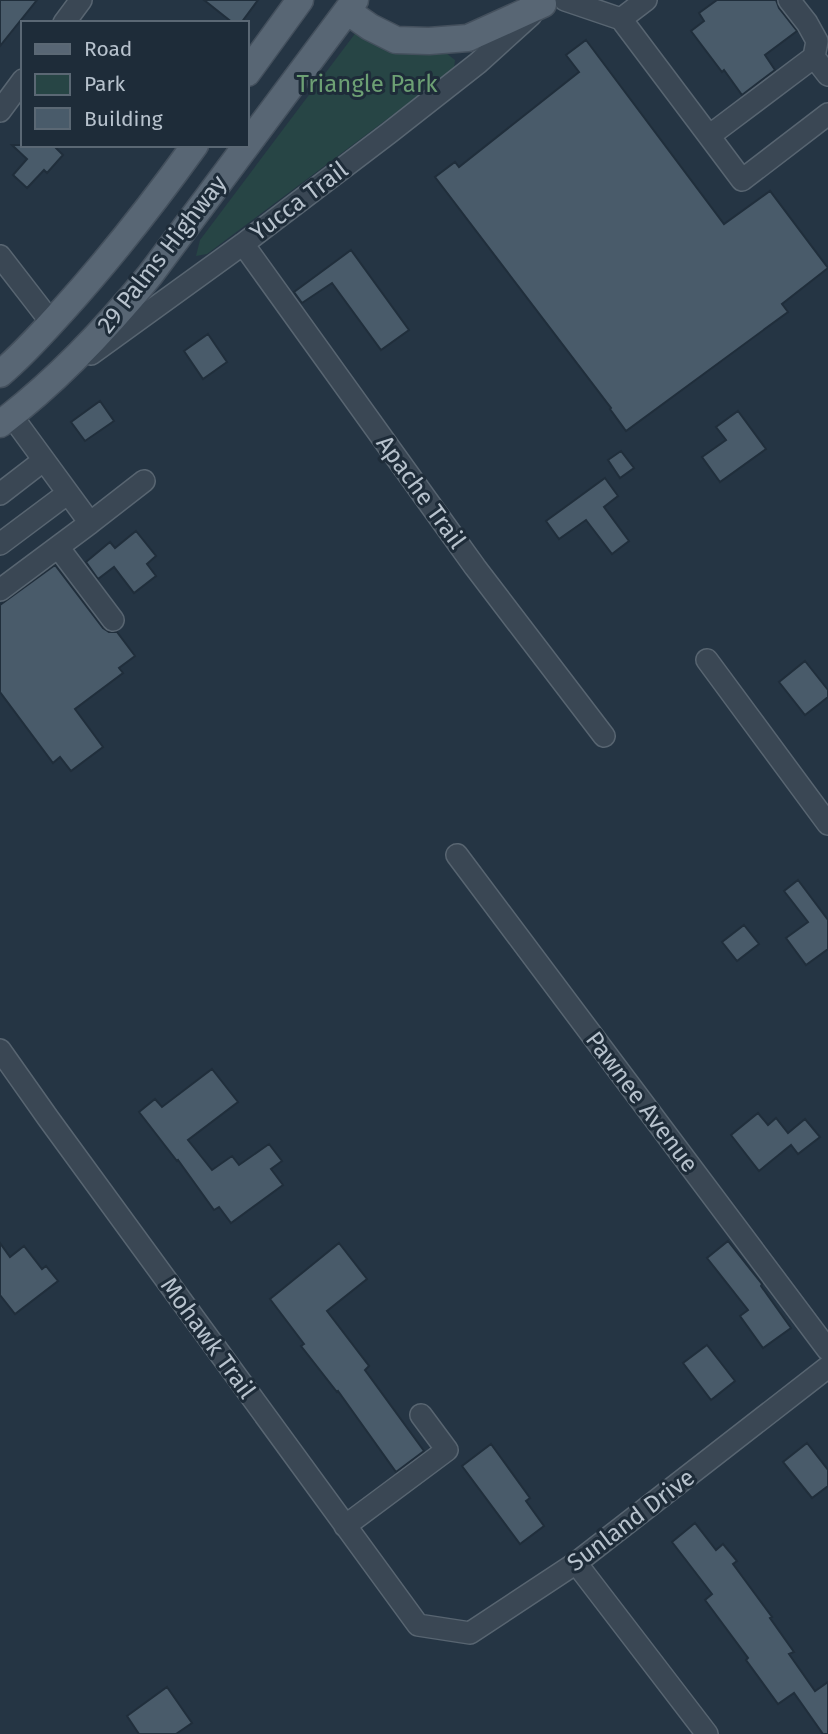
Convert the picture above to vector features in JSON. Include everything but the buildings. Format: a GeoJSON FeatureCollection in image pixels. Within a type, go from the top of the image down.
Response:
{"type":"FeatureCollection","features":[{"type":"Feature","properties":{"kind":"main road"},"geometry":{"type":"LineString","coordinates":[[248,72],[300,0]]}},
{"type":"Feature","properties":{"kind":"main road"},"geometry":{"type":"LineString","coordinates":[[351,5],[370,27],[396,40],[429,41],[468,38],[552,1]]}},
{"type":"Feature","properties":{"kind":"main road","name":"29 Palms Highway"},"geometry":{"type":"LineString","coordinates":[[248,143],[351,5]]}},
{"type":"Feature","properties":{"kind":"main road","name":"29 Palms Highway"},"geometry":{"type":"LineString","coordinates":[[0,374],[97,272],[145,214],[194,147]]}},
{"type":"Feature","properties":{"kind":"main road","name":"29 Palms Highway"},"geometry":{"type":"LineString","coordinates":[[6,419],[85,350],[115,317],[150,275],[245,147]]}},
{"type":"Feature","properties":{"kind":"street"},"geometry":{"type":"LineString","coordinates":[[65,21],[81,0]]}},
{"type":"Feature","properties":{"kind":"street"},"geometry":{"type":"LineString","coordinates":[[621,19],[646,0]]}},
{"type":"Feature","properties":{"kind":"street"},"geometry":{"type":"LineString","coordinates":[[709,136],[814,57],[817,41],[789,0]]}},
{"type":"Feature","properties":{"kind":"street"},"geometry":{"type":"LineString","coordinates":[[552,1],[621,19],[742,180],[828,114]]}},
{"type":"Feature","properties":{"kind":"street","name":"Yucca Trail"},"geometry":{"type":"LineString","coordinates":[[40,391],[243,244],[389,133],[552,1]]}},
{"type":"Feature","properties":{"kind":"street"},"geometry":{"type":"LineString","coordinates":[[814,57],[828,75]]}},
{"type":"Feature","properties":{"kind":"street"},"geometry":{"type":"LineString","coordinates":[[0,111],[21,83]]}},
{"type":"Feature","properties":{"kind":"street","name":"Apache Trail"},"geometry":{"type":"LineString","coordinates":[[243,244],[475,567],[604,736]]}},
{"type":"Feature","properties":{"kind":"street"},"geometry":{"type":"LineString","coordinates":[[0,256],[51,322]]}},
{"type":"Feature","properties":{"kind":"street"},"geometry":{"type":"LineString","coordinates":[[6,419],[44,460],[90,523]]}},
{"type":"Feature","properties":{"kind":"street"},"geometry":{"type":"LineString","coordinates":[[0,494],[44,460]]}},
{"type":"Feature","properties":{"kind":"street"},"geometry":{"type":"LineString","coordinates":[[0,590],[144,481]]}},
{"type":"Feature","properties":{"kind":"street"},"geometry":{"type":"LineString","coordinates":[[0,544],[68,492]]}},
{"type":"Feature","properties":{"kind":"street"},"geometry":{"type":"LineString","coordinates":[[58,547],[113,620]]}},
{"type":"Feature","properties":{"kind":"street"},"geometry":{"type":"LineString","coordinates":[[707,660],[828,824]]}},
{"type":"Feature","properties":{"kind":"street","name":"Pawnee Avenue"},"geometry":{"type":"LineString","coordinates":[[457,855],[828,1350]]}},
{"type":"Feature","properties":{"kind":"street","name":"Mohawk Trail"},"geometry":{"type":"LineString","coordinates":[[0,1050],[418,1625]]}},
{"type":"Feature","properties":{"kind":"street","name":"Sunland Drive"},"geometry":{"type":"LineString","coordinates":[[418,1625],[470,1633],[576,1563],[828,1367]]}},
{"type":"Feature","properties":{"kind":"street"},"geometry":{"type":"LineString","coordinates":[[345,1526],[447,1450],[421,1415]]}},
{"type":"Feature","properties":{"kind":"street"},"geometry":{"type":"LineString","coordinates":[[576,1563],[707,1734]]}},
{"type":"Feature","properties":{"kind":"green space","name":"Triangle Park"},"geometry":{"type":"Polygon","coordinates":[[[357,31],[411,53],[446,53],[455,60],[454,69],[207,254],[196,256],[200,240],[357,31]]]}}]}
